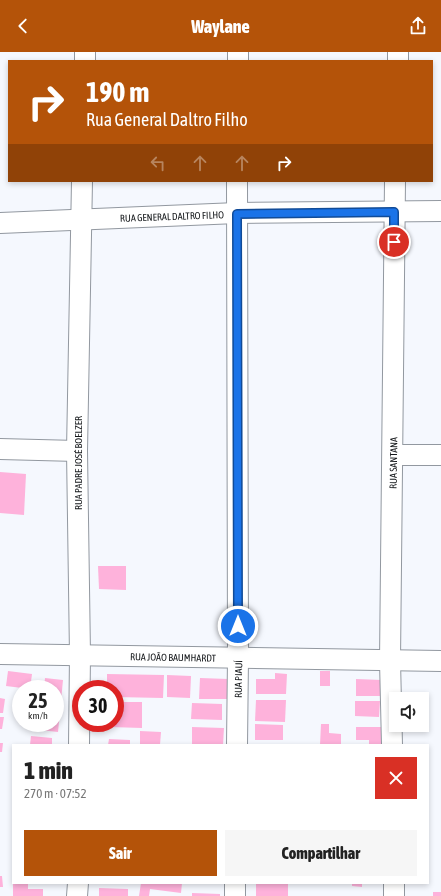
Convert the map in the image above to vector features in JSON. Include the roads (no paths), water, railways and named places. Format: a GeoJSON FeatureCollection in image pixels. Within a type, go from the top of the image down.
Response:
{"type":"FeatureCollection","features":[{"type":"Feature","properties":{"kind":"street","name":"RUA PADRE JOSÉ BOELZER"},"geometry":{"type":"LineString","coordinates":[[79,744],[80,655],[78,450],[80,220],[82,182]]}},
{"type":"Feature","properties":{"kind":"street","name":"RUA PIAUÍ"},"geometry":{"type":"LineString","coordinates":[[237,182],[237,744]]}},
{"type":"Feature","properties":{"kind":"street","name":"RUA SANTANA"},"geometry":{"type":"LineString","coordinates":[[392,744],[390,661],[395,182]]}},
{"type":"Feature","properties":{"kind":"street","name":"RUA GENERAL DALTRO FILHO"},"geometry":{"type":"LineString","coordinates":[[0,223],[237,214],[441,211]]}},
{"type":"Feature","properties":{"kind":"street"},"geometry":{"type":"LineString","coordinates":[[0,449],[78,450]]}},
{"type":"Feature","properties":{"kind":"street"},"geometry":{"type":"LineString","coordinates":[[393,455],[441,455]]}},
{"type":"Feature","properties":{"kind":"street","name":"RUA JOÃO BAUMHARDT"},"geometry":{"type":"LineString","coordinates":[[0,654],[441,661]]}},
{"type":"Feature","properties":{"kind":"street"},"geometry":{"type":"LineString","coordinates":[[78,884],[78,896]]}},
{"type":"Feature","properties":{"kind":"street"},"geometry":{"type":"LineString","coordinates":[[235,884],[235,896]]}},
{"type":"Feature","properties":{"kind":"street"},"geometry":{"type":"LineString","coordinates":[[394,884],[394,896]]}}]}
